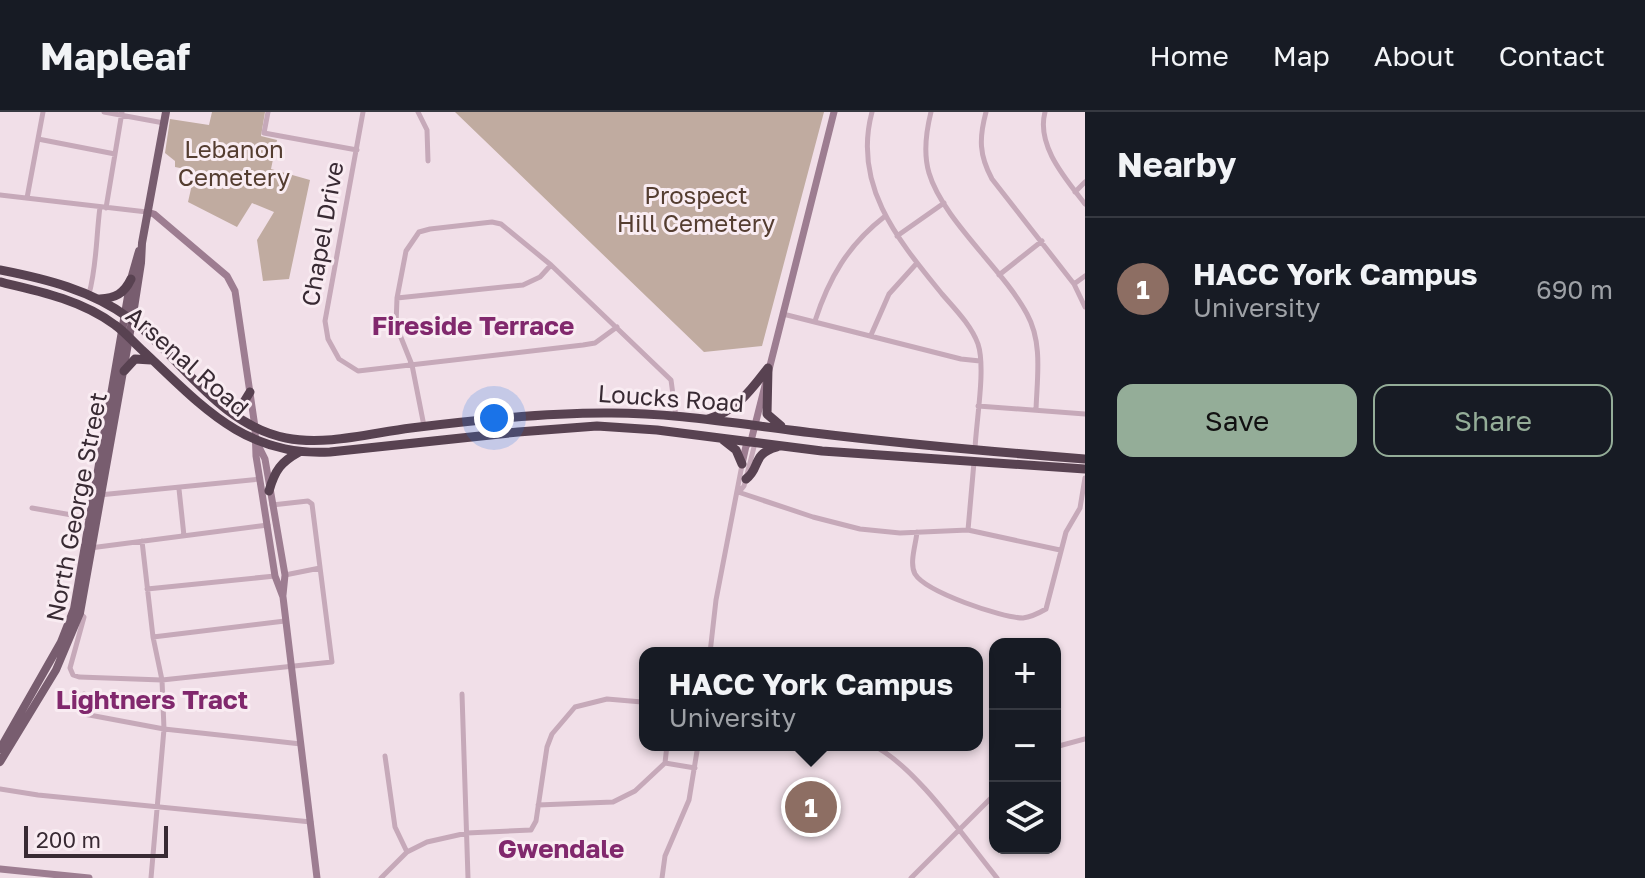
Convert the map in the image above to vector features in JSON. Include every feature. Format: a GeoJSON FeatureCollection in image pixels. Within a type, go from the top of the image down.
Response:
{"type":"FeatureCollection","features":[{"type":"Feature","properties":{"kind":"highway","name":"Arsenal Road"},"geometry":{"type":"LineString","coordinates":[[0,270],[42,278],[92,297],[129,318],[227,409],[255,427]]}},
{"type":"Feature","properties":{"kind":"highway"},"geometry":{"type":"LineString","coordinates":[[92,297],[112,298],[119,295],[131,279]]}},
{"type":"Feature","properties":{"kind":"highway","name":"Arsenal Road"},"geometry":{"type":"LineString","coordinates":[[0,282],[62,299],[100,315],[126,334],[216,418],[257,442]]}},
{"type":"Feature","properties":{"kind":"highway"},"geometry":{"type":"LineString","coordinates":[[124,371],[135,359],[154,361]]}},
{"type":"Feature","properties":{"kind":"highway"},"geometry":{"type":"LineString","coordinates":[[703,420],[724,414],[734,407],[768,368]]}},
{"type":"Feature","properties":{"kind":"highway"},"geometry":{"type":"LineString","coordinates":[[768,368],[769,417],[777,425],[806,432]]}},
{"type":"Feature","properties":{"kind":"highway"},"geometry":{"type":"LineString","coordinates":[[227,409],[242,405],[250,392]]}},
{"type":"Feature","properties":{"kind":"highway","name":"Loucks Road"},"geometry":{"type":"LineString","coordinates":[[255,427],[284,438],[315,441],[483,419],[605,413],[755,425],[1085,469]]}},
{"type":"Feature","properties":{"kind":"highway","name":"Loucks Road"},"geometry":{"type":"LineString","coordinates":[[257,442],[299,452],[330,452],[574,427],[630,428],[847,453],[1085,459]]}},
{"type":"Feature","properties":{"kind":"highway"},"geometry":{"type":"LineString","coordinates":[[719,437],[736,450],[742,464]]}},
{"type":"Feature","properties":{"kind":"highway"},"geometry":{"type":"LineString","coordinates":[[746,479],[751,476],[757,458],[765,451],[782,445]]}},
{"type":"Feature","properties":{"kind":"highway"},"geometry":{"type":"LineString","coordinates":[[269,491],[274,472],[282,462],[299,452]]}},
{"type":"Feature","properties":{"kind":"main road","name":"North George Street"},"geometry":{"type":"LineString","coordinates":[[0,762],[56,670],[80,613],[166,112]]}},
{"type":"Feature","properties":{"kind":"main road","name":"North George Street"},"geometry":{"type":"LineString","coordinates":[[129,318],[131,279],[142,243]]}},
{"type":"Feature","properties":{"kind":"main road","name":"North George Street"},"geometry":{"type":"LineString","coordinates":[[98,495],[124,371],[126,334]]}},
{"type":"Feature","properties":{"kind":"main road","name":"North George Street"},"geometry":{"type":"LineString","coordinates":[[0,749],[61,642],[74,609],[89,548]]}},
{"type":"Feature","properties":{"kind":"street"},"geometry":{"type":"LineString","coordinates":[[27,198],[43,112]]}},
{"type":"Feature","properties":{"kind":"street"},"geometry":{"type":"LineString","coordinates":[[104,112],[164,123]]}},
{"type":"Feature","properties":{"kind":"street"},"geometry":{"type":"LineString","coordinates":[[268,112],[264,133],[357,150]]}},
{"type":"Feature","properties":{"kind":"street","name":"Chapel Drive"},"geometry":{"type":"LineString","coordinates":[[363,112],[325,321],[328,339],[339,359],[358,371],[412,365],[595,343],[617,327]]}},
{"type":"Feature","properties":{"kind":"street"},"geometry":{"type":"LineString","coordinates":[[418,112],[427,130],[428,161]]}},
{"type":"Feature","properties":{"kind":"street"},"geometry":{"type":"LineString","coordinates":[[711,647],[737,484],[746,446],[751,441],[834,112]]}},
{"type":"Feature","properties":{"kind":"street"},"geometry":{"type":"LineString","coordinates":[[872,112],[868,158],[884,217],[979,346],[978,406],[968,530]]}},
{"type":"Feature","properties":{"kind":"street"},"geometry":{"type":"LineString","coordinates":[[931,112],[926,134],[929,174],[944,203],[1027,314],[1035,335],[1038,356],[1036,410]]}},
{"type":"Feature","properties":{"kind":"street"},"geometry":{"type":"LineString","coordinates":[[986,112],[979,137],[983,162],[992,179],[1074,284],[1085,307]]}},
{"type":"Feature","properties":{"kind":"street"},"geometry":{"type":"LineString","coordinates":[[1045,112],[1042,123],[1051,153],[1085,204]]}},
{"type":"Feature","properties":{"kind":"street"},"geometry":{"type":"LineString","coordinates":[[92,297],[103,208],[122,114]]}},
{"type":"Feature","properties":{"kind":"street"},"geometry":{"type":"LineString","coordinates":[[38,139],[115,154]]}},
{"type":"Feature","properties":{"kind":"street"},"geometry":{"type":"LineString","coordinates":[[1075,192],[1085,182]]}},
{"type":"Feature","properties":{"kind":"street"},"geometry":{"type":"LineString","coordinates":[[0,195],[154,214],[219,268],[232,284],[275,576],[283,597]]}},
{"type":"Feature","properties":{"kind":"street"},"geometry":{"type":"LineString","coordinates":[[897,236],[944,203]]}},
{"type":"Feature","properties":{"kind":"street"},"geometry":{"type":"LineString","coordinates":[[815,321],[825,292],[844,257],[858,239],[884,217]]}},
{"type":"Feature","properties":{"kind":"street"},"geometry":{"type":"LineString","coordinates":[[424,427],[412,365],[396,325],[397,298],[406,251],[419,232],[492,222],[501,224],[551,265],[671,380],[676,417]]}},
{"type":"Feature","properties":{"kind":"street"},"geometry":{"type":"LineString","coordinates":[[999,275],[1042,241]]}},
{"type":"Feature","properties":{"kind":"street"},"geometry":{"type":"LineString","coordinates":[[871,335],[889,294],[917,263]]}},
{"type":"Feature","properties":{"kind":"street"},"geometry":{"type":"LineString","coordinates":[[397,298],[523,285],[540,277],[551,265]]}},
{"type":"Feature","properties":{"kind":"street"},"geometry":{"type":"LineString","coordinates":[[1074,284],[1085,276]]}},
{"type":"Feature","properties":{"kind":"street"},"geometry":{"type":"LineString","coordinates":[[783,314],[961,359],[980,361]]}},
{"type":"Feature","properties":{"kind":"street"},"geometry":{"type":"LineString","coordinates":[[978,406],[1085,414]]}},
{"type":"Feature","properties":{"kind":"street"},"geometry":{"type":"LineString","coordinates":[[738,492],[746,479],[754,447],[751,441]]}},
{"type":"Feature","properties":{"kind":"street"},"geometry":{"type":"LineString","coordinates":[[257,442],[265,459],[285,575],[285,621],[317,878]]}},
{"type":"Feature","properties":{"kind":"street"},"geometry":{"type":"LineString","coordinates":[[917,532],[913,570],[927,585],[974,606],[1026,618],[1046,609],[1066,532],[1080,508],[1085,478]]}},
{"type":"Feature","properties":{"kind":"street"},"geometry":{"type":"LineString","coordinates":[[98,495],[260,479]]}},
{"type":"Feature","properties":{"kind":"street"},"geometry":{"type":"LineString","coordinates":[[179,489],[184,536]]}},
{"type":"Feature","properties":{"kind":"street"},"geometry":{"type":"LineString","coordinates":[[738,492],[838,525],[883,533],[968,530],[1060,550]]}},
{"type":"Feature","properties":{"kind":"street"},"geometry":{"type":"LineString","coordinates":[[80,613],[84,617],[70,668],[73,675],[86,679],[162,680],[332,662],[312,504],[308,501],[272,505]]}},
{"type":"Feature","properties":{"kind":"street"},"geometry":{"type":"LineString","coordinates":[[32,508],[94,519]]}},
{"type":"Feature","properties":{"kind":"street"},"geometry":{"type":"LineString","coordinates":[[89,548],[268,525]]}},
{"type":"Feature","properties":{"kind":"street"},"geometry":{"type":"LineString","coordinates":[[142,541],[153,637],[162,680],[164,729],[151,878]]}},
{"type":"Feature","properties":{"kind":"street"},"geometry":{"type":"LineString","coordinates":[[285,575],[320,568]]}},
{"type":"Feature","properties":{"kind":"street"},"geometry":{"type":"LineString","coordinates":[[147,589],[275,576]]}},
{"type":"Feature","properties":{"kind":"street"},"geometry":{"type":"LineString","coordinates":[[153,637],[285,621]]}},
{"type":"Feature","properties":{"kind":"street"},"geometry":{"type":"LineString","coordinates":[[84,694],[84,714],[164,729],[301,744]]}},
{"type":"Feature","properties":{"kind":"street"},"geometry":{"type":"LineString","coordinates":[[462,694],[468,878]]}},
{"type":"Feature","properties":{"kind":"street"},"geometry":{"type":"LineString","coordinates":[[381,878],[407,852],[427,842],[467,833],[531,830],[552,734],[575,707],[607,699],[639,702]]}},
{"type":"Feature","properties":{"kind":"street"},"geometry":{"type":"LineString","coordinates":[[1061,745],[1085,739]]}},
{"type":"Feature","properties":{"kind":"street"},"geometry":{"type":"LineString","coordinates":[[538,805],[613,802],[635,791],[665,763],[666,751]]}},
{"type":"Feature","properties":{"kind":"street"},"geometry":{"type":"LineString","coordinates":[[662,878],[665,856],[689,800],[697,751]]}},
{"type":"Feature","properties":{"kind":"street"},"geometry":{"type":"LineString","coordinates":[[885,751],[903,767],[997,878]]}},
{"type":"Feature","properties":{"kind":"street"},"geometry":{"type":"LineString","coordinates":[[385,756],[395,827],[407,852]]}},
{"type":"Feature","properties":{"kind":"street"},"geometry":{"type":"LineString","coordinates":[[665,763],[695,768]]}},
{"type":"Feature","properties":{"kind":"street"},"geometry":{"type":"LineString","coordinates":[[0,789],[311,822]]}},
{"type":"Feature","properties":{"kind":"street"},"geometry":{"type":"LineString","coordinates":[[911,878],[989,800]]}},
{"type":"Feature","properties":{"kind":"street"},"geometry":{"type":"LineString","coordinates":[[0,869],[89,878]]}},
{"type":"Feature","properties":{"kind":"green space","name":"Lebanon Cemetery"},"geometry":{"type":"Polygon","coordinates":[[[212,112],[265,112],[261,136],[277,140],[271,169],[310,180],[289,279],[263,281],[257,240],[274,212],[252,203],[237,227],[188,202],[195,171],[175,167],[175,161],[165,153],[170,119],[209,125],[212,112]]]}},
{"type":"Feature","properties":{"kind":"green space","name":"Prospect Hill Cemetery"},"geometry":{"type":"Polygon","coordinates":[[[455,112],[824,112],[762,346],[704,352],[455,112]]]}},
{"type":"Feature","properties":{"kind":"place","name":"HACC York Campus"},"geometry":{"type":"Point","coordinates":[811,807]}},
{"type":"Feature","properties":{"kind":"district","name":"Fireside Terrace"},"geometry":{"type":"Point","coordinates":[473,326]}},
{"type":"Feature","properties":{"kind":"district","name":"Lightners Tract"},"geometry":{"type":"Point","coordinates":[152,700]}},
{"type":"Feature","properties":{"kind":"district","name":"Gwendale"},"geometry":{"type":"Point","coordinates":[561,849]}}]}
